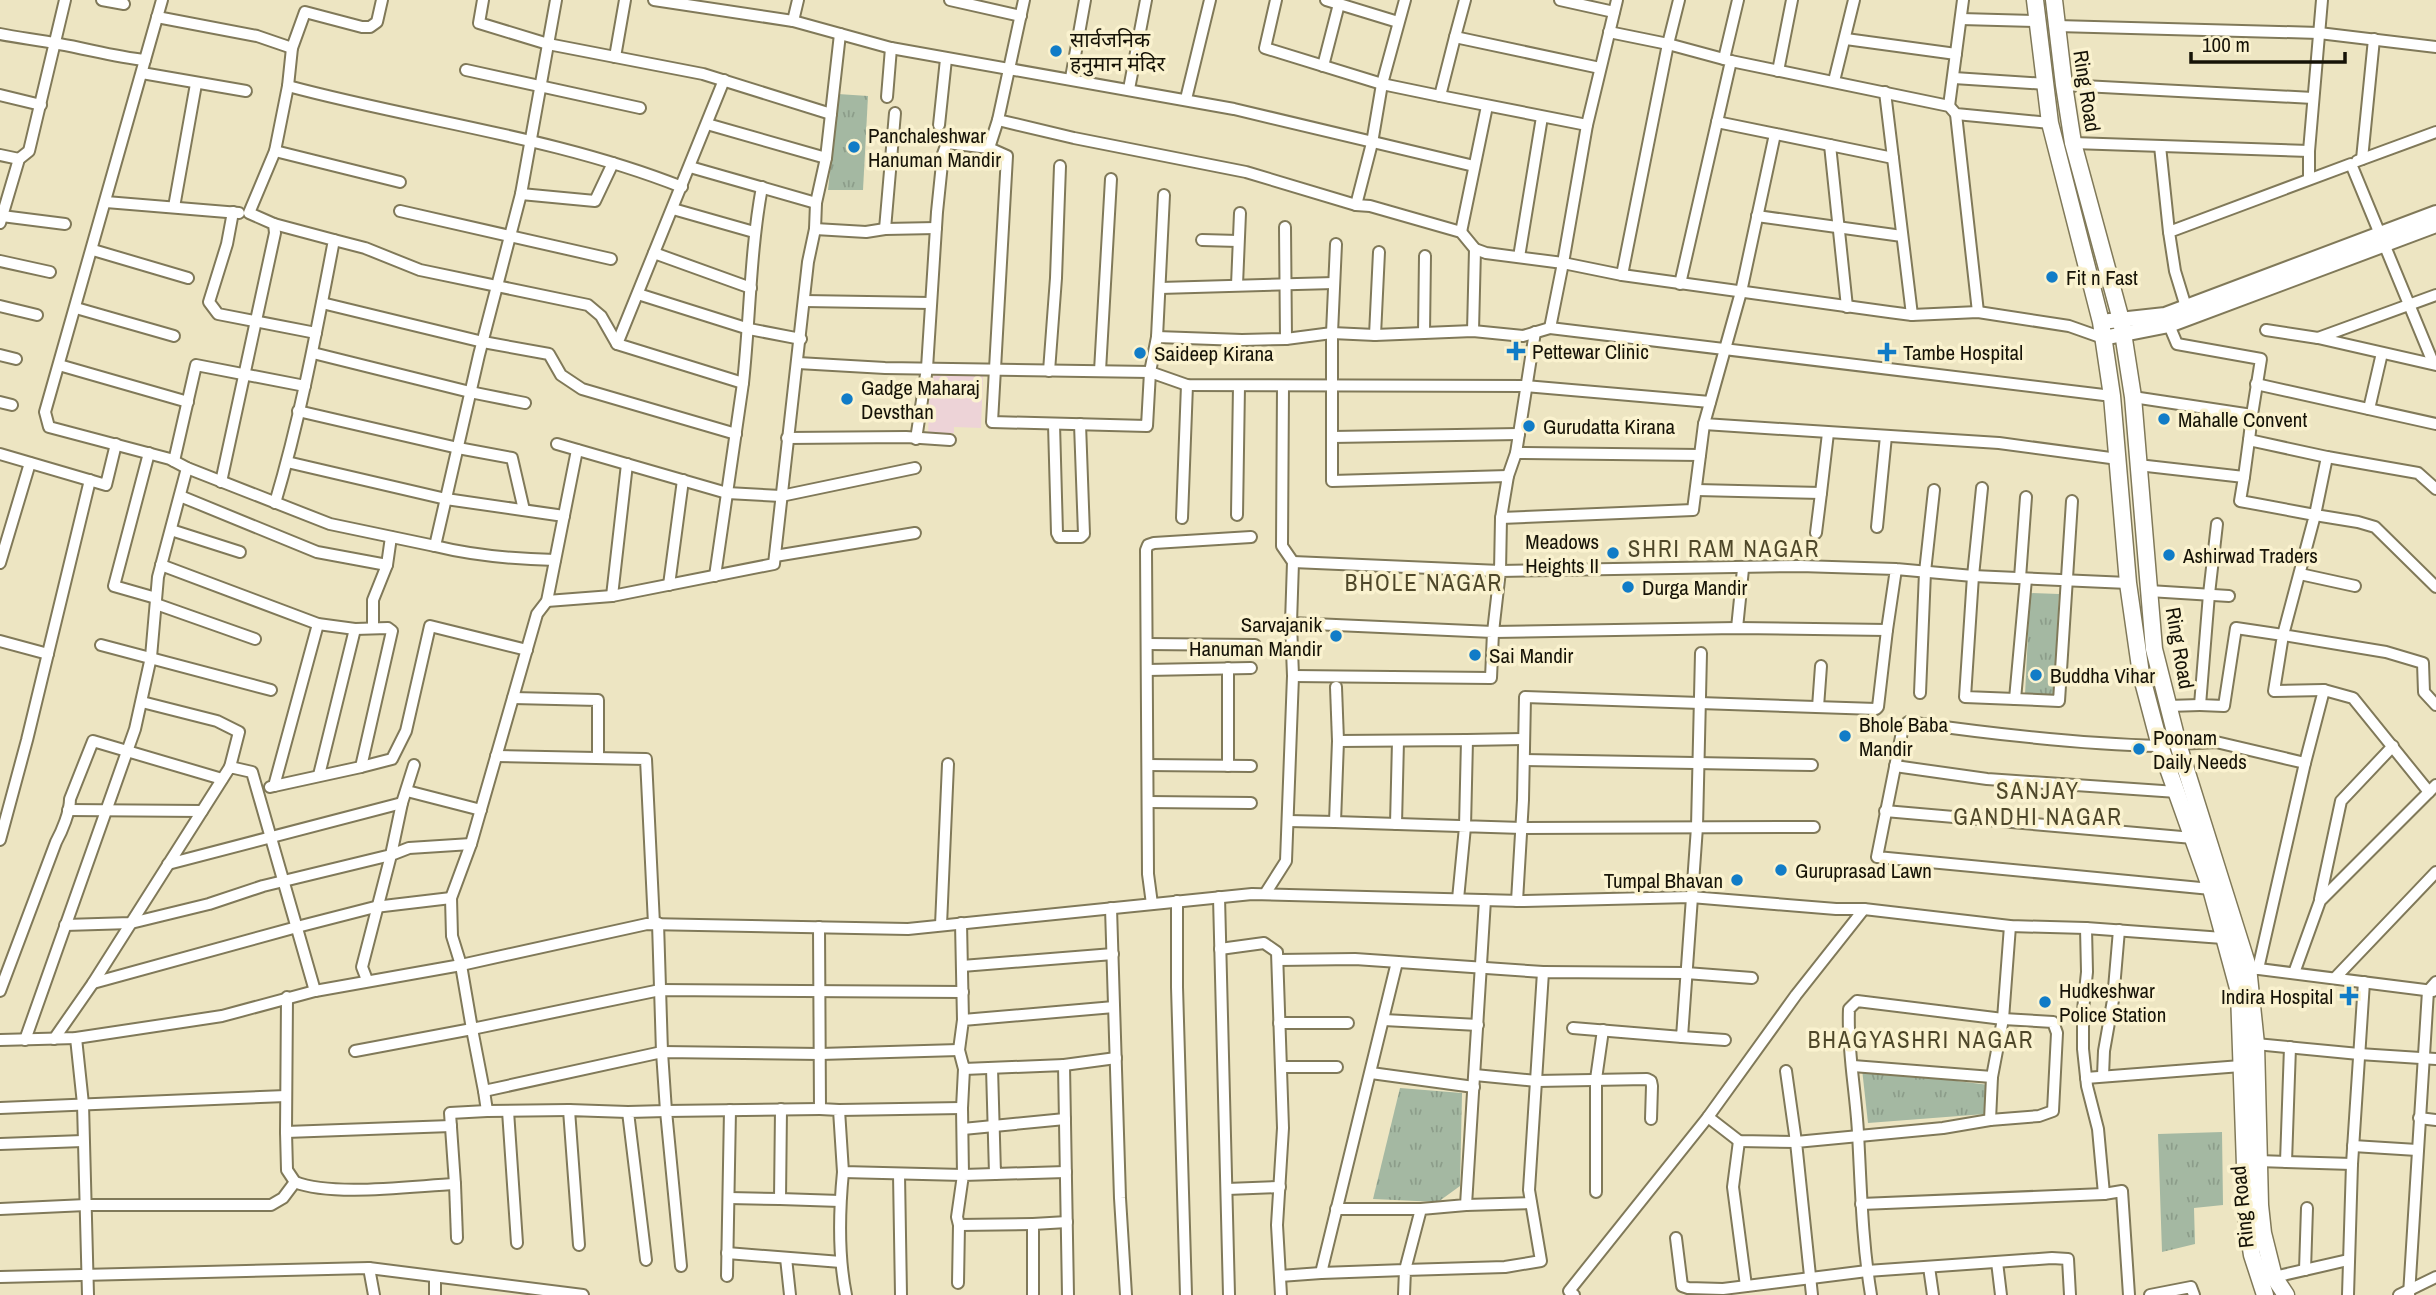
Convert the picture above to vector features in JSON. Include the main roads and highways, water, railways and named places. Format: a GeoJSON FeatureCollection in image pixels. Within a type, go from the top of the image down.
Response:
{"type":"FeatureCollection","features":[{"type":"Feature","properties":{"kind":"highway","name":"Ring Road"},"geometry":{"type":"LineString","coordinates":[[2035,0],[2050,123],[2102,330],[2112,396],[2128,583],[2141,674],[2160,746],[2211,889],[2223,937],[2245,961]]}},
{"type":"Feature","properties":{"kind":"highway","name":"Ring Road"},"geometry":{"type":"LineString","coordinates":[[2054,0],[2073,143],[2122,327],[2133,397],[2154,649],[2178,744],[2245,961],[2256,1044],[2258,1161],[2263,1233],[2274,1277],[2286,1295]]}},
{"type":"Feature","properties":{"kind":"highway","name":"Ring Road"},"geometry":{"type":"LineString","coordinates":[[2245,961],[2239,992],[2247,1223],[2252,1255],[2265,1295]]}},
{"type":"Feature","properties":{"kind":"main road"},"geometry":{"type":"LineString","coordinates":[[2102,330],[2169,325],[2384,239],[2436,213]]}},
{"type":"Feature","properties":{"kind":"main road"},"geometry":{"type":"LineString","coordinates":[[2122,327],[2165,315],[2384,239],[2436,226]]}},
{"type":"Feature","properties":{"kind":"place","name":"सार्वजनिक हनुमान मंदिर"},"geometry":{"type":"Point","coordinates":[1056,51]}},
{"type":"Feature","properties":{"kind":"place","name":"Panchaleshwar Hanuman Mandir"},"geometry":{"type":"Point","coordinates":[854,147]}},
{"type":"Feature","properties":{"kind":"place","name":"Fit n Fast"},"geometry":{"type":"Point","coordinates":[2052,277]}},
{"type":"Feature","properties":{"kind":"place","name":"Pettewar Clinic"},"geometry":{"type":"Point","coordinates":[1516,351]}},
{"type":"Feature","properties":{"kind":"place","name":"Tambe Hospital"},"geometry":{"type":"Point","coordinates":[1887,352]}},
{"type":"Feature","properties":{"kind":"place","name":"Saideep Kirana"},"geometry":{"type":"Point","coordinates":[1140,353]}},
{"type":"Feature","properties":{"kind":"place","name":"Gadge Maharaj Devsthan"},"geometry":{"type":"Point","coordinates":[847,399]}},
{"type":"Feature","properties":{"kind":"place","name":"Mahalle Convent"},"geometry":{"type":"Point","coordinates":[2164,419]}},
{"type":"Feature","properties":{"kind":"place","name":"Gurudatta Kirana"},"geometry":{"type":"Point","coordinates":[1529,426]}},
{"type":"Feature","properties":{"kind":"place","name":"Meadows Heights II"},"geometry":{"type":"Point","coordinates":[1613,553]}},
{"type":"Feature","properties":{"kind":"place","name":"Ashirwad Traders"},"geometry":{"type":"Point","coordinates":[2169,555]}},
{"type":"Feature","properties":{"kind":"place","name":"Durga Mandir"},"geometry":{"type":"Point","coordinates":[1628,587]}},
{"type":"Feature","properties":{"kind":"place","name":"Sarvajanik Hanuman Mandir"},"geometry":{"type":"Point","coordinates":[1336,636]}},
{"type":"Feature","properties":{"kind":"place","name":"Sai Mandir"},"geometry":{"type":"Point","coordinates":[1475,655]}},
{"type":"Feature","properties":{"kind":"place","name":"Buddha Vihar"},"geometry":{"type":"Point","coordinates":[2036,675]}},
{"type":"Feature","properties":{"kind":"place","name":"Bhole Baba Mandir"},"geometry":{"type":"Point","coordinates":[1845,736]}},
{"type":"Feature","properties":{"kind":"place","name":"Poonam Daily Needs"},"geometry":{"type":"Point","coordinates":[2139,749]}},
{"type":"Feature","properties":{"kind":"place","name":"Guruprasad Lawn"},"geometry":{"type":"Point","coordinates":[1781,870]}},
{"type":"Feature","properties":{"kind":"place","name":"Tumpal Bhavan"},"geometry":{"type":"Point","coordinates":[1737,880]}},
{"type":"Feature","properties":{"kind":"place","name":"Indira Hospital"},"geometry":{"type":"Point","coordinates":[2349,996]}},
{"type":"Feature","properties":{"kind":"place","name":"Hudkeshwar Police Station"},"geometry":{"type":"Point","coordinates":[2045,1002]}},
{"type":"Feature","properties":{"kind":"district","name":"SHRI RAM NAGAR"},"geometry":{"type":"Point","coordinates":[1724,548]}},
{"type":"Feature","properties":{"kind":"district","name":"BHOLE NAGAR"},"geometry":{"type":"Point","coordinates":[1424,582]}},
{"type":"Feature","properties":{"kind":"district","name":"SANJAY GANDHI NAGAR"},"geometry":{"type":"Point","coordinates":[2038,803]}},
{"type":"Feature","properties":{"kind":"district","name":"BHAGYASHRI NAGAR"},"geometry":{"type":"Point","coordinates":[1921,1039]}}]}
